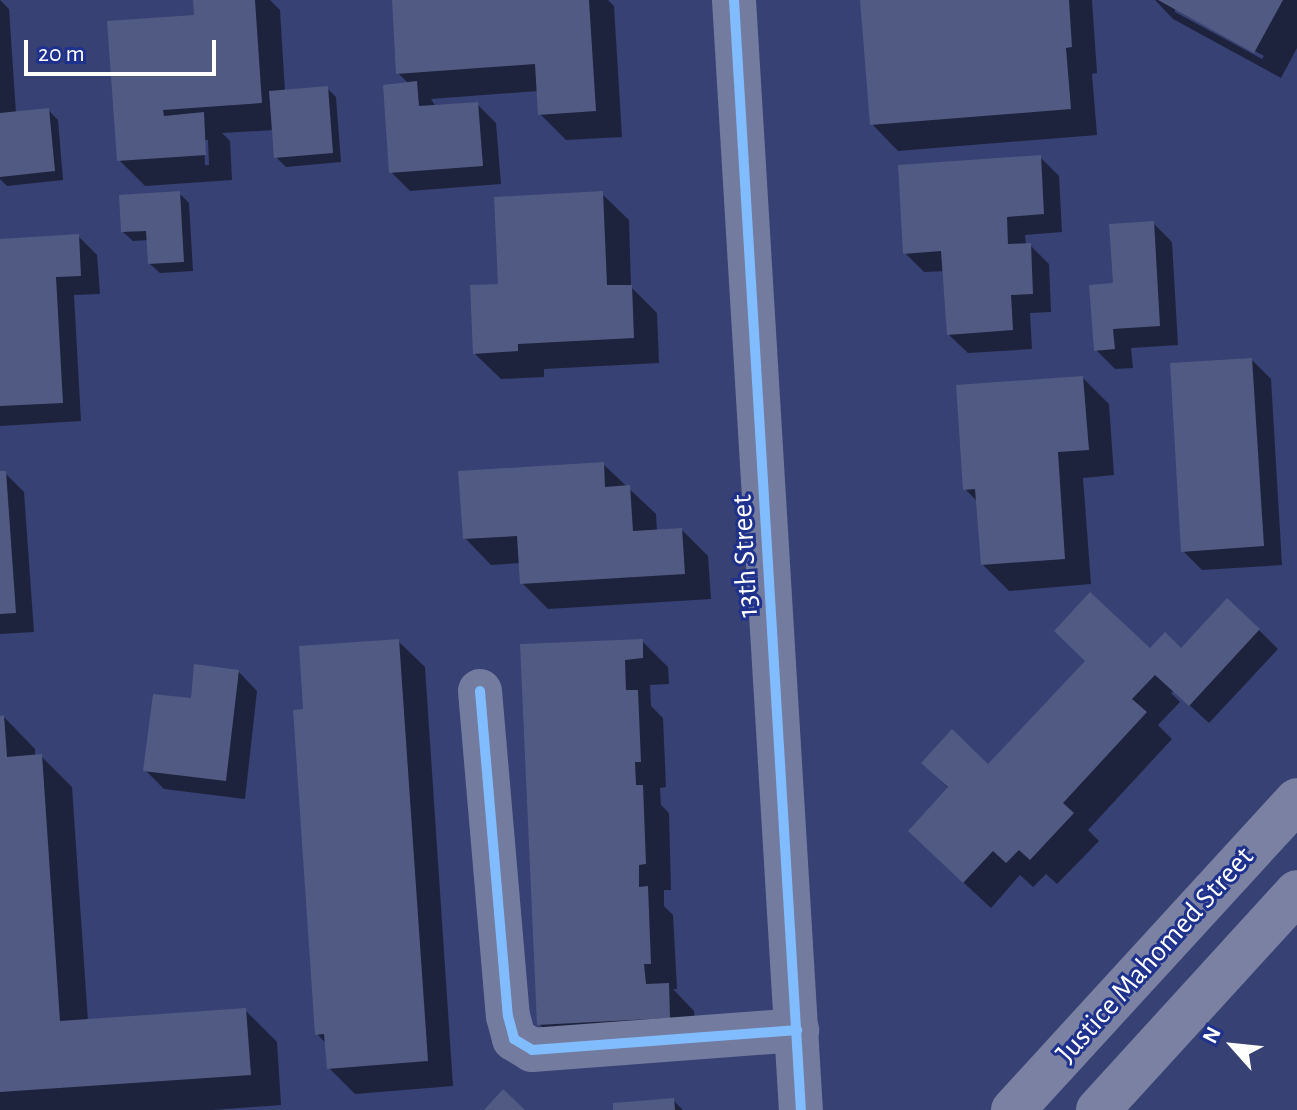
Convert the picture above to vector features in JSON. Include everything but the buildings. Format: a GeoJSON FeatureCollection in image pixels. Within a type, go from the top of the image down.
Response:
{"type":"FeatureCollection","features":[{"type":"Feature","properties":{"kind":"main road","name":"Justice Mahomed Street"},"geometry":{"type":"LineString","coordinates":[[1013,1110],[1297,800]]}},
{"type":"Feature","properties":{"kind":"main road","name":"Justice Mahomed Street"},"geometry":{"type":"LineString","coordinates":[[1098,1110],[1297,892]]}},
{"type":"Feature","properties":{"kind":"street","name":"13th Street"},"geometry":{"type":"LineString","coordinates":[[734,0],[801,1110]]}},
{"type":"Feature","properties":{"kind":"street"},"geometry":{"type":"LineString","coordinates":[[480,691],[508,1016],[514,1039],[532,1050],[797,1030]]}},
{"type":"Feature","properties":{"kind":"cycle path"},"geometry":{"type":"LineString","coordinates":[[734,0],[801,1110]]}},
{"type":"Feature","properties":{"kind":"cycle path"},"geometry":{"type":"LineString","coordinates":[[480,691],[508,1016],[514,1039],[532,1050],[797,1030]]}}]}
